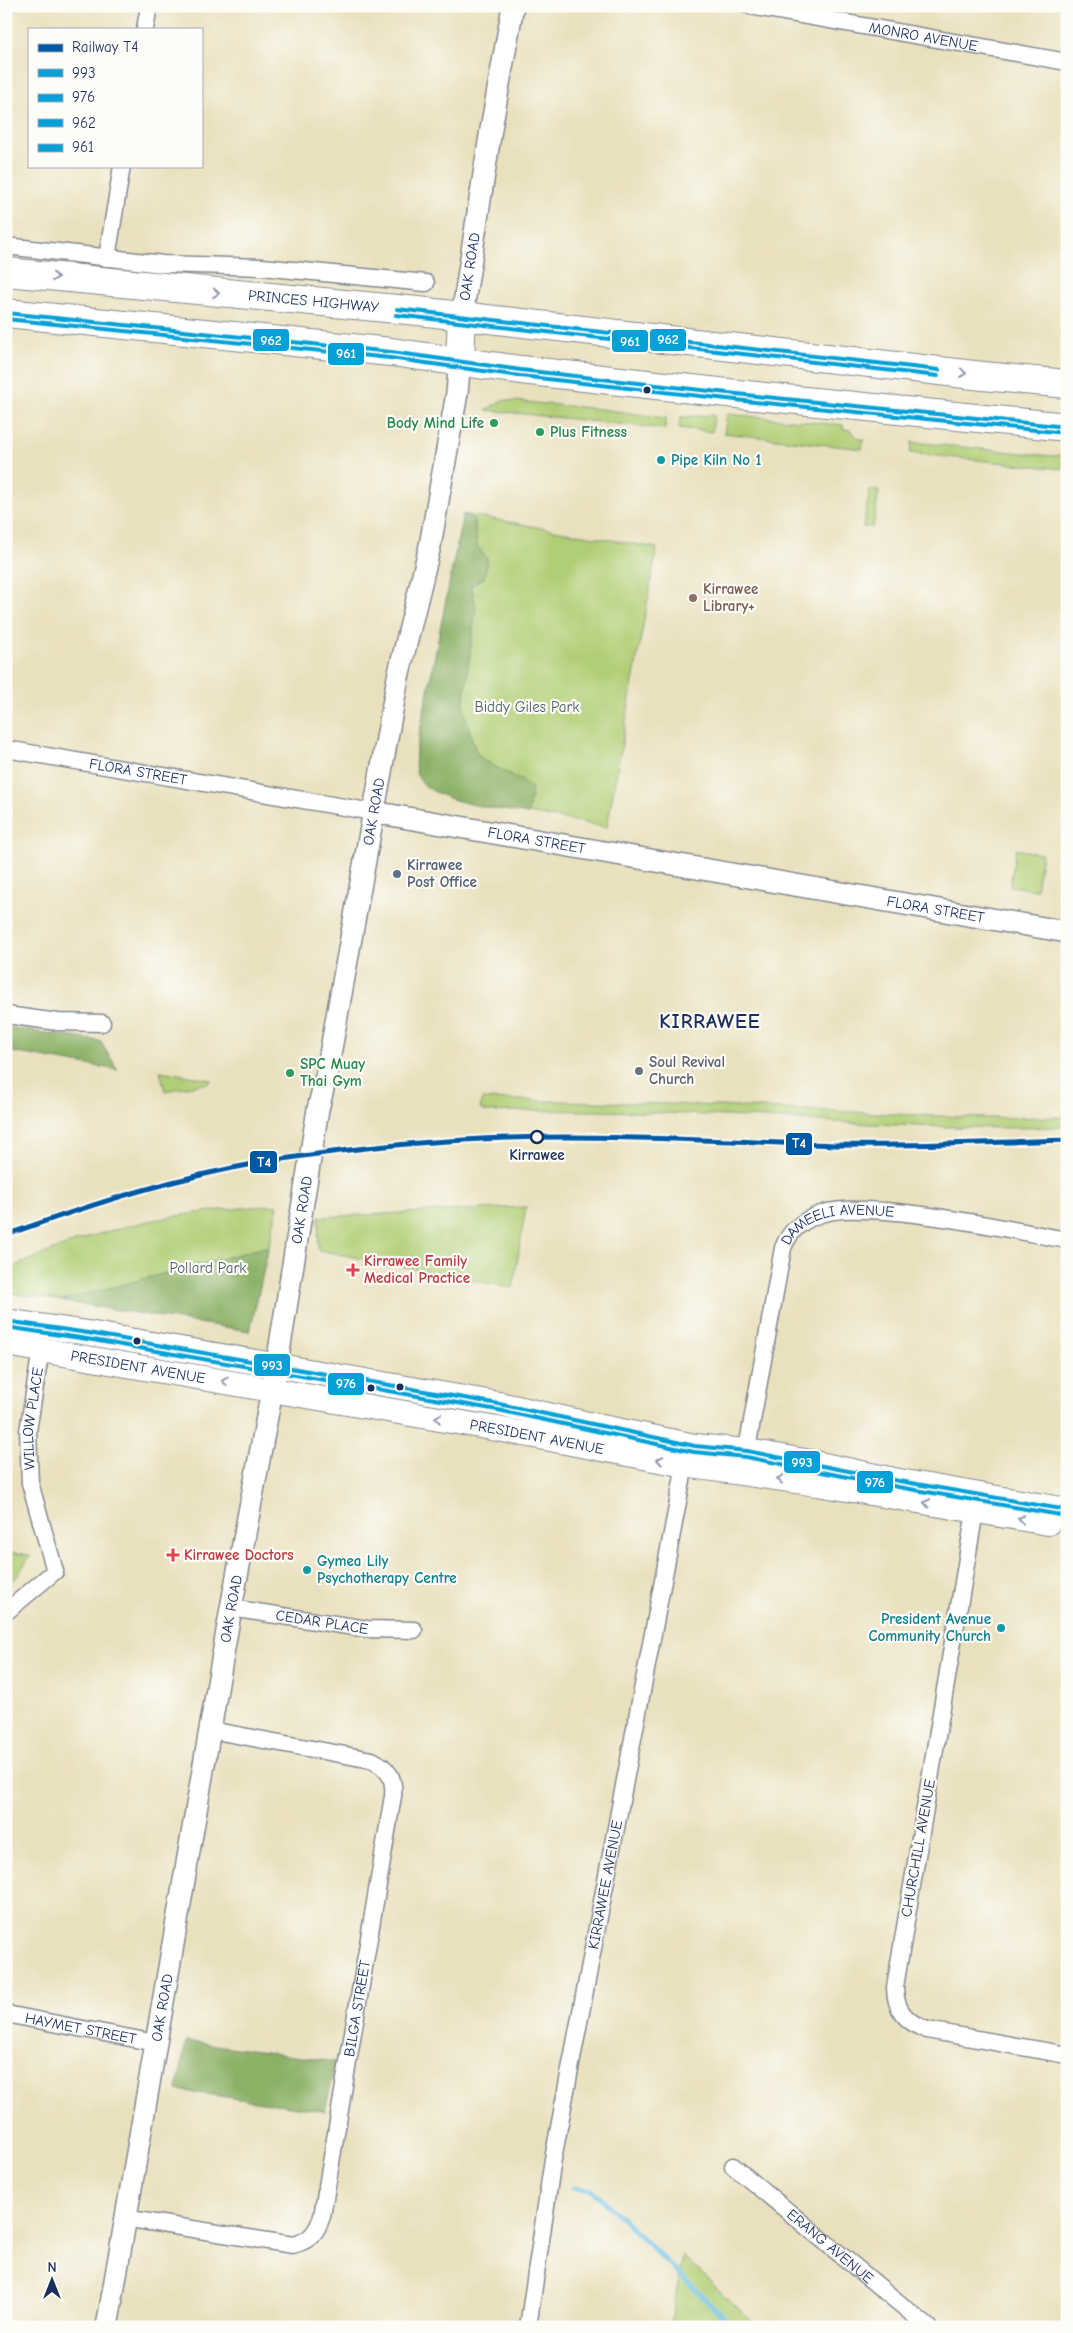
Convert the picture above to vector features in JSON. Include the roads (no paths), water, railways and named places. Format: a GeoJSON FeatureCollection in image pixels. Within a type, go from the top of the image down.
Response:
{"type":"FeatureCollection","features":[{"type":"Feature","properties":{"kind":"highway","name":"PRINCES HIGHWAY"},"geometry":{"type":"LineString","coordinates":[[6,272],[462,316],[1067,384]]}},
{"type":"Feature","properties":{"kind":"highway"},"geometry":{"type":"LineString","coordinates":[[6,313],[460,360],[521,370],[746,395],[1067,426]]}},
{"type":"Feature","properties":{"kind":"highway","name":"OAK ROAD"},"geometry":{"type":"LineString","coordinates":[[460,360],[462,316]]}},
{"type":"Feature","properties":{"kind":"main road","name":"PRESIDENT AVENUE"},"geometry":{"type":"LineString","coordinates":[[6,1321],[277,1364],[499,1404],[597,1426],[743,1474],[816,1484],[1067,1527]]}},
{"type":"Feature","properties":{"kind":"main road","name":"PRESIDENT AVENUE"},"geometry":{"type":"LineString","coordinates":[[6,1344],[503,1430],[690,1455],[747,1451],[899,1481],[1067,1510]]}},
{"type":"Feature","properties":{"kind":"street"},"geometry":{"type":"LineString","coordinates":[[145,28],[149,6]]}},
{"type":"Feature","properties":{"kind":"street","name":"OAK ROAD"},"geometry":{"type":"LineString","coordinates":[[462,316],[491,129],[514,6]]}},
{"type":"Feature","properties":{"kind":"street","name":"MONRO AVENUE"},"geometry":{"type":"LineString","coordinates":[[750,6],[1067,62]]}},
{"type":"Feature","properties":{"kind":"street"},"geometry":{"type":"LineString","coordinates":[[107,258],[122,168]]}},
{"type":"Feature","properties":{"kind":"street","name":"PRINCES HIGHWAY"},"geometry":{"type":"LineString","coordinates":[[6,246],[163,264],[262,267],[426,283]]}},
{"type":"Feature","properties":{"kind":"street","name":"OAK ROAD"},"geometry":{"type":"LineString","coordinates":[[107,2327],[124,2218],[231,1608],[273,1390],[313,1144],[398,677],[430,546],[460,360]]}},
{"type":"Feature","properties":{"kind":"street","name":"FLORA STREET"},"geometry":{"type":"LineString","coordinates":[[6,748],[1067,932]]}},
{"type":"Feature","properties":{"kind":"street"},"geometry":{"type":"LineString","coordinates":[[6,1015],[58,1022],[102,1023]]}},
{"type":"Feature","properties":{"kind":"street","name":"DAMEELI AVENUE"},"geometry":{"type":"LineString","coordinates":[[743,1474],[783,1248],[788,1235],[794,1228],[823,1213],[870,1210],[926,1215],[1067,1240]]}},
{"type":"Feature","properties":{"kind":"street","name":"WILLOW PLACE"},"geometry":{"type":"LineString","coordinates":[[6,1612],[55,1571],[30,1483],[28,1431],[42,1350]]}},
{"type":"Feature","properties":{"kind":"street","name":"KIRRAWEE AVENUE"},"geometry":{"type":"LineString","coordinates":[[528,2327],[553,2159],[690,1455]]}},
{"type":"Feature","properties":{"kind":"street","name":"CHURCHILL AVENUE"},"geometry":{"type":"LineString","coordinates":[[975,1511],[895,1987],[896,2002],[906,2019],[915,2026],[927,2030],[1067,2055]]}},
{"type":"Feature","properties":{"kind":"street","name":"CEDAR PLACE"},"geometry":{"type":"LineString","coordinates":[[231,1608],[367,1629],[414,1630]]}},
{"type":"Feature","properties":{"kind":"street","name":"BILGA STREET"},"geometry":{"type":"LineString","coordinates":[[124,2218],[293,2245],[302,2243],[314,2234],[322,2216],[393,1796],[392,1779],[381,1765],[372,1760],[210,1730]]}},
{"type":"Feature","properties":{"kind":"street","name":"HAYMET STREET"},"geometry":{"type":"LineString","coordinates":[[6,2014],[156,2042]]}},
{"type":"Feature","properties":{"kind":"street","name":"ERANG AVENUE"},"geometry":{"type":"LineString","coordinates":[[733,2166],[928,2327]]}},
{"type":"Feature","properties":{"kind":"waterway"},"geometry":{"type":"LineString","coordinates":[[573,2188],[592,2190],[734,2327]]}},
{"type":"Feature","properties":{"kind":"rail line","name":"T4"},"geometry":{"type":"LineString","coordinates":[[6,1235],[106,1201],[173,1182],[276,1160],[384,1146],[493,1138],[566,1137],[840,1145],[925,1145],[1067,1140]]}},
{"type":"Feature","properties":{"kind":"place","name":"Body Mind Life"},"geometry":{"type":"Point","coordinates":[494,423]}},
{"type":"Feature","properties":{"kind":"place","name":"Plus Fitness"},"geometry":{"type":"Point","coordinates":[540,432]}},
{"type":"Feature","properties":{"kind":"place","name":"Pipe Kiln No 1"},"geometry":{"type":"Point","coordinates":[661,460]}},
{"type":"Feature","properties":{"kind":"place","name":"Kirrawee Library+"},"geometry":{"type":"Point","coordinates":[693,598]}},
{"type":"Feature","properties":{"kind":"place","name":"Kirrawee Post Office"},"geometry":{"type":"Point","coordinates":[397,874]}},
{"type":"Feature","properties":{"kind":"place","name":"Soul Revival Church"},"geometry":{"type":"Point","coordinates":[639,1071]}},
{"type":"Feature","properties":{"kind":"place","name":"SPC Muay Thai Gym"},"geometry":{"type":"Point","coordinates":[290,1073]}},
{"type":"Feature","properties":{"kind":"place","name":"Kirrawee"},"geometry":{"type":"Point","coordinates":[537,1137]}},
{"type":"Feature","properties":{"kind":"place","name":"Kirrawee Family Medical Practice"},"geometry":{"type":"Point","coordinates":[353,1270]}},
{"type":"Feature","properties":{"kind":"place","name":"Kirrawee Doctors"},"geometry":{"type":"Point","coordinates":[173,1555]}},
{"type":"Feature","properties":{"kind":"place","name":"Gymea Lily Psychotherapy Centre"},"geometry":{"type":"Point","coordinates":[307,1570]}},
{"type":"Feature","properties":{"kind":"place","name":"President Avenue Community Church"},"geometry":{"type":"Point","coordinates":[1001,1628]}},
{"type":"Feature","properties":{"kind":"district","name":"KIRRAWEE"},"geometry":{"type":"Point","coordinates":[710,1021]}},
{"type":"Feature","properties":{"kind":"park label","name":"Biddy Giles Park"},"geometry":{"type":"Point","coordinates":[527,707]}},
{"type":"Feature","properties":{"kind":"park label","name":"Pollard Park"},"geometry":{"type":"Point","coordinates":[208,1268]}}]}
